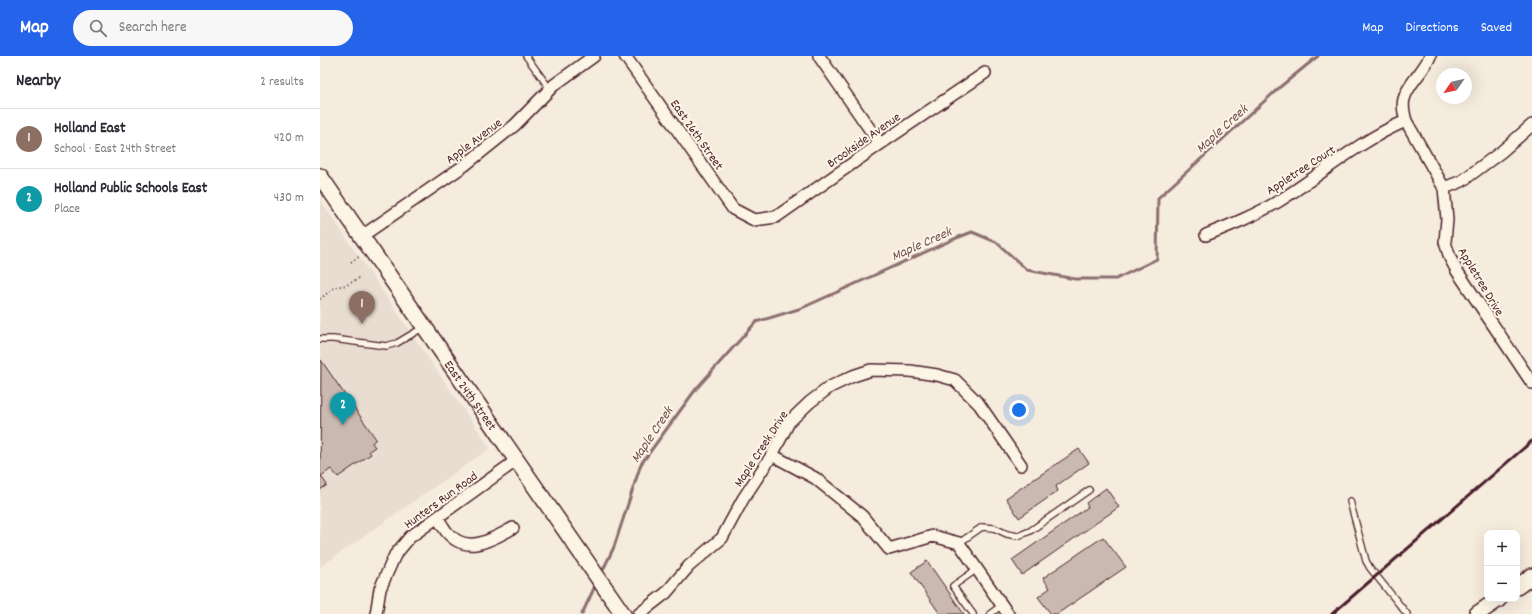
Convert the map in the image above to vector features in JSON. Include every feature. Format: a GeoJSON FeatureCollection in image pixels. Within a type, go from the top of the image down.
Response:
{"type":"FeatureCollection","features":[{"type":"Feature","properties":{"kind":"street","name":"Apple Avenue"},"geometry":{"type":"LineString","coordinates":[[362,236],[465,164],[516,125],[550,89],[594,56]]}},
{"type":"Feature","properties":{"kind":"street","name":"East 26th Street"},"geometry":{"type":"LineString","coordinates":[[626,56],[733,208],[754,220]]}},
{"type":"Feature","properties":{"kind":"street"},"geometry":{"type":"LineString","coordinates":[[819,56],[880,144]]}},
{"type":"Feature","properties":{"kind":"street","name":"Appletree Drive"},"geometry":{"type":"LineString","coordinates":[[1430,56],[1428,62],[1403,100],[1403,109],[1406,121],[1444,188],[1447,219],[1445,242],[1450,258],[1457,271],[1532,383]]}},
{"type":"Feature","properties":{"kind":"street","name":"Brookside Avenue"},"geometry":{"type":"LineString","coordinates":[[754,220],[776,217],[985,73]]}},
{"type":"Feature","properties":{"kind":"street","name":"Appletree Court"},"geometry":{"type":"LineString","coordinates":[[1206,235],[1251,216],[1279,201],[1385,129],[1406,121]]}},
{"type":"Feature","properties":{"kind":"street"},"geometry":{"type":"LineString","coordinates":[[1444,188],[1462,180],[1502,152],[1532,125]]}},
{"type":"Feature","properties":{"kind":"street","name":"East 24th Street"},"geometry":{"type":"LineString","coordinates":[[320,176],[623,614]]}},
{"type":"Feature","properties":{"kind":"street","name":"Maple Creek Drive"},"geometry":{"type":"LineString","coordinates":[[639,614],[666,593],[689,566],[722,538],[743,500],[772,455],[789,422],[810,402],[830,387],[871,370],[910,371],[937,375],[955,380],[979,404],[1021,465]]}},
{"type":"Feature","properties":{"kind":"street"},"geometry":{"type":"LineString","coordinates":[[772,455],[815,478],[862,516],[889,549],[933,536],[959,543],[1005,610]]}},
{"type":"Feature","properties":{"kind":"street","name":"Hunters Run Road"},"geometry":{"type":"LineString","coordinates":[[376,614],[380,589],[395,555],[410,537],[517,460]]}},
{"type":"Feature","properties":{"kind":"street"},"geometry":{"type":"LineString","coordinates":[[438,517],[446,531],[455,539],[466,544],[476,545],[492,540],[513,528]]}},
{"type":"Feature","properties":{"kind":"street"},"geometry":{"type":"LineString","coordinates":[[1520,585],[1532,576]]}},
{"type":"Feature","properties":{"kind":"street"},"geometry":{"type":"LineString","coordinates":[[1477,614],[1495,602]]}},
{"type":"Feature","properties":{"kind":"lane"},"geometry":{"type":"LineString","coordinates":[[526,56],[550,89]]}},
{"type":"Feature","properties":{"kind":"lane"},"geometry":{"type":"LineString","coordinates":[[320,340],[333,339],[386,346],[397,343],[425,326]]}},
{"type":"Feature","properties":{"kind":"lane"},"geometry":{"type":"LineString","coordinates":[[959,543],[982,527],[994,528],[1006,534],[1018,536],[1030,531],[1089,490]]}},
{"type":"Feature","properties":{"kind":"lane"},"geometry":{"type":"LineString","coordinates":[[1350,501],[1366,561],[1407,614]]}},
{"type":"Feature","properties":{"kind":"lane"},"geometry":{"type":"LineString","coordinates":[[973,614],[954,586],[977,569]]}},
{"type":"Feature","properties":{"kind":"lane"},"geometry":{"type":"LineString","coordinates":[[990,614],[1005,610]]}},
{"type":"Feature","properties":{"kind":"path"},"geometry":{"type":"LineString","coordinates":[[351,262],[362,254]]}},
{"type":"Feature","properties":{"kind":"path"},"geometry":{"type":"LineString","coordinates":[[320,299],[336,287],[347,284],[361,277]]}},
{"type":"Feature","properties":{"kind":"shaded area"},"geometry":{"type":"Polygon","coordinates":[[[320,200],[490,448],[320,567],[320,200]]]}},
{"type":"Feature","properties":{"kind":"building"},"geometry":{"type":"Polygon","coordinates":[[[321,360],[345,395],[336,401],[342,410],[351,403],[376,439],[372,443],[375,447],[369,451],[371,454],[338,477],[331,469],[321,476],[327,485],[320,490],[321,360]]]}},
{"type":"Feature","properties":{"kind":"building"},"geometry":{"type":"Polygon","coordinates":[[[1079,449],[1089,463],[1056,486],[1058,491],[1019,518],[1006,498],[1079,449]]]}},
{"type":"Feature","properties":{"kind":"building"},"geometry":{"type":"Polygon","coordinates":[[[1106,488],[1119,507],[1022,575],[1012,560],[1088,507],[1086,503],[1106,488]]]}},
{"type":"Feature","properties":{"kind":"building"},"geometry":{"type":"Polygon","coordinates":[[[1103,537],[1126,567],[1057,614],[1051,614],[1038,597],[1050,588],[1043,578],[1103,537]]]}},
{"type":"Feature","properties":{"kind":"building"},"geometry":{"type":"Polygon","coordinates":[[[927,561],[964,614],[940,614],[911,572],[927,561]]]}},
{"type":"Feature","properties":{"kind":"waterway","name":"Maple Creek"},"geometry":{"type":"LineString","coordinates":[[601,574],[614,547],[641,464],[696,389],[756,322],[802,308],[972,232],[996,242],[1027,270],[1075,279],[1116,279],[1157,259],[1158,198],[1280,87],[1318,56]]}},
{"type":"Feature","properties":{"kind":"waterway","name":"Maple Creek"},"geometry":{"type":"LineString","coordinates":[[582,614],[596,584]]}},
{"type":"Feature","properties":{"kind":"railway"},"geometry":{"type":"LineString","coordinates":[[1332,614],[1532,441]]}},
{"type":"Feature","properties":{"kind":"place","name":"Holland East"},"geometry":{"type":"Point","coordinates":[362,324]}},
{"type":"Feature","properties":{"kind":"place","name":"Holland Public Schools East"},"geometry":{"type":"Point","coordinates":[343,425]}}]}
